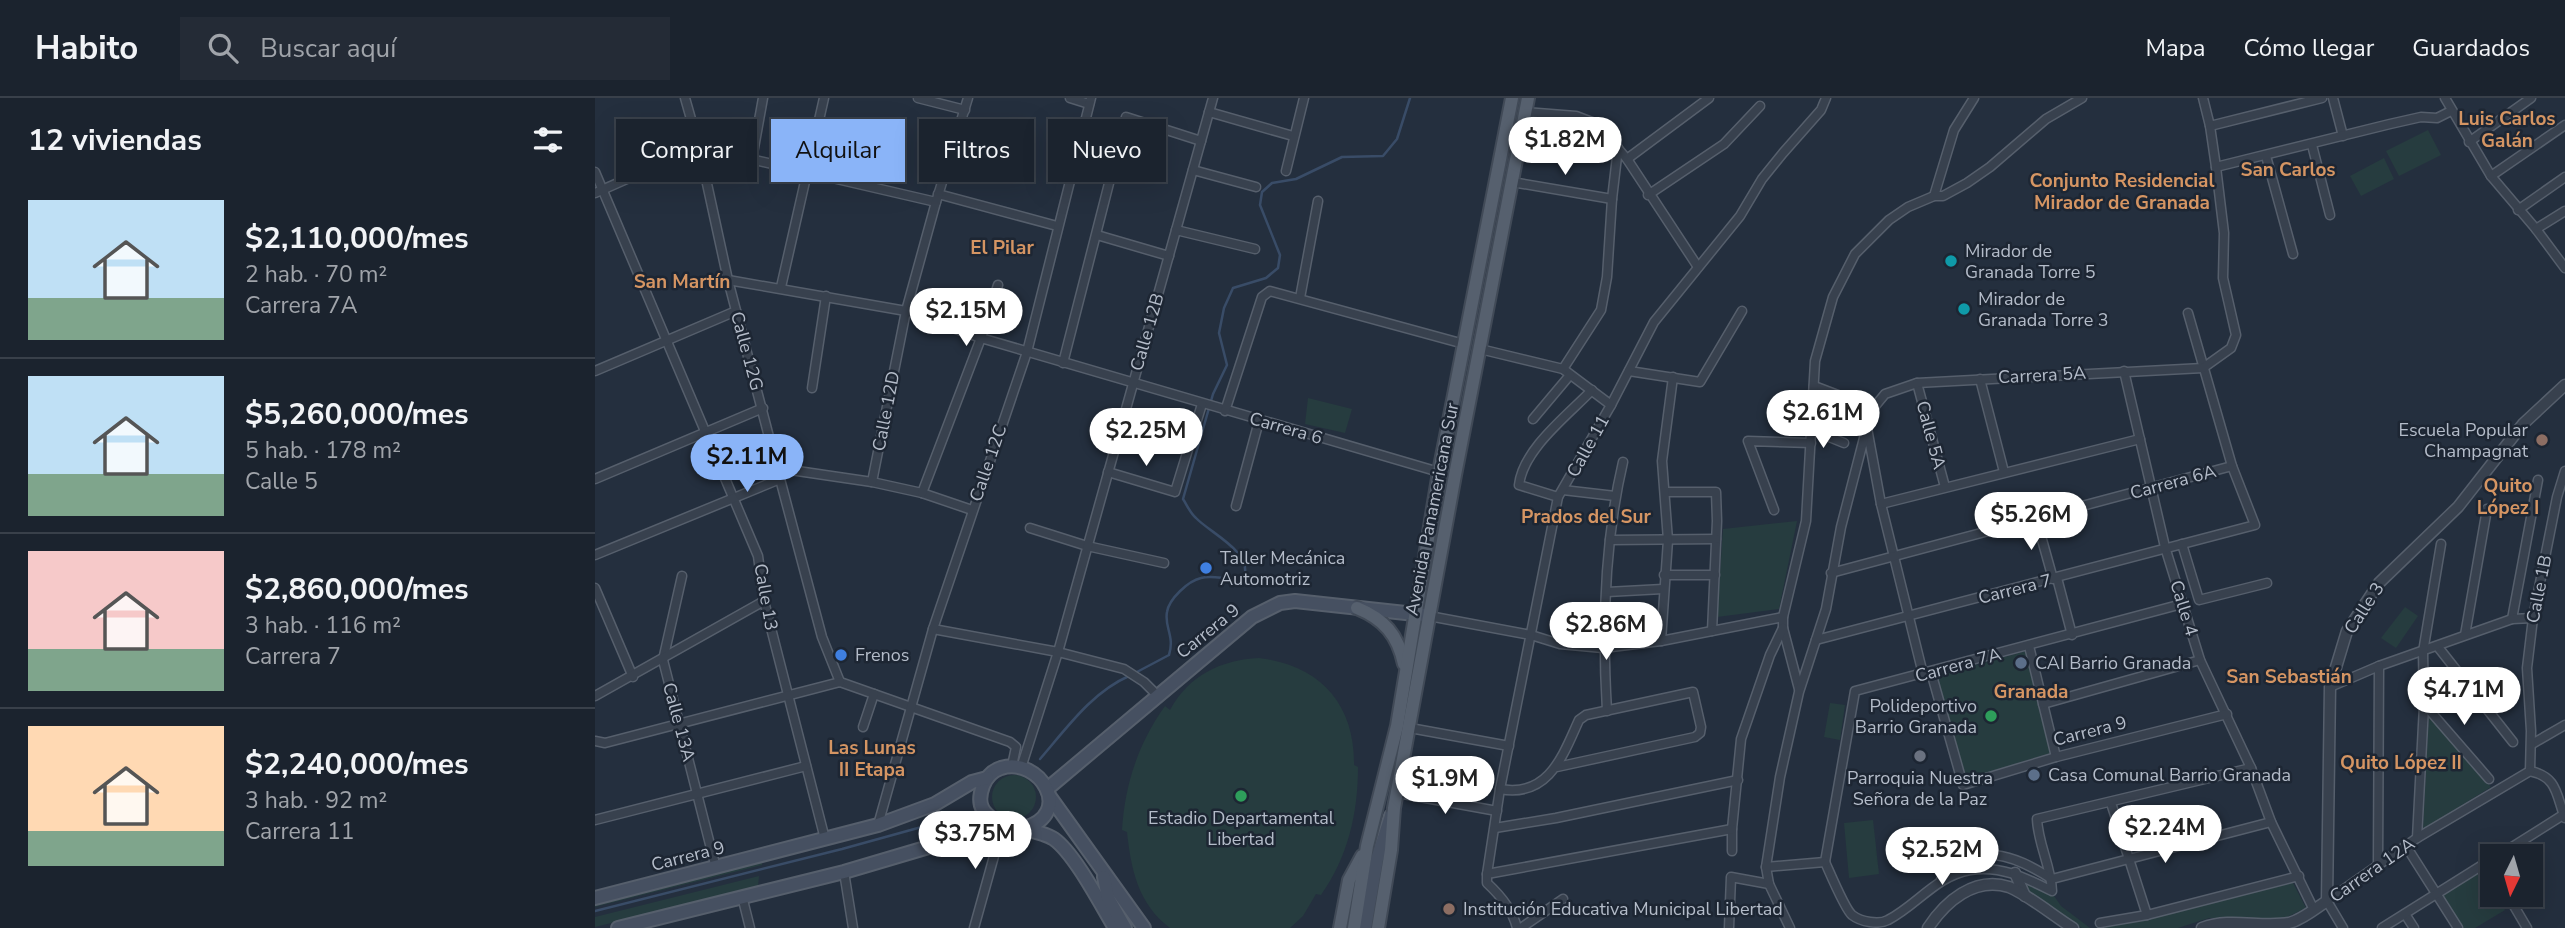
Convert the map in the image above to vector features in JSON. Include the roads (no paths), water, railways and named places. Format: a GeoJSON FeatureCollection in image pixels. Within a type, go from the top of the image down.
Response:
{"type":"FeatureCollection","features":[{"type":"Feature","properties":{"kind":"main road","name":"Avenida Panamericana Sur"},"geometry":{"type":"LineString","coordinates":[[1367,846],[1389,763],[1439,472],[1512,98]]}},
{"type":"Feature","properties":{"kind":"main road","name":"Avenida Panamericana Sur"},"geometry":{"type":"LineString","coordinates":[[1378,928],[1391,850],[1394,808],[1528,98]]}},
{"type":"Feature","properties":{"kind":"main road","name":"Carrera 9"},"geometry":{"type":"LineString","coordinates":[[1049,793],[1252,617],[1280,603],[1310,601],[1429,616]]}},
{"type":"Feature","properties":{"kind":"main road"},"geometry":{"type":"LineString","coordinates":[[1357,608],[1372,614],[1394,636],[1401,650],[1404,681]]}},
{"type":"Feature","properties":{"kind":"main road"},"geometry":{"type":"LineString","coordinates":[[1005,826],[985,811],[981,788],[986,778],[1002,767],[1016,767],[1041,779],[1102,871],[1144,928]]}},
{"type":"Feature","properties":{"kind":"main road","name":"Carrera 9"},"geometry":{"type":"LineString","coordinates":[[595,898],[878,825],[935,804],[972,782],[986,778]]}},
{"type":"Feature","properties":{"kind":"main road"},"geometry":{"type":"LineString","coordinates":[[1024,828],[1043,819],[1050,807],[1049,793]]}},
{"type":"Feature","properties":{"kind":"main road"},"geometry":{"type":"LineString","coordinates":[[1365,928],[1377,859],[1394,808]]}},
{"type":"Feature","properties":{"kind":"main road"},"geometry":{"type":"LineString","coordinates":[[618,928],[661,923],[742,896],[844,872],[1005,826],[1024,828],[1055,839],[1082,872],[1115,928]]}},
{"type":"Feature","properties":{"kind":"main road"},"geometry":{"type":"LineString","coordinates":[[1340,928],[1349,880],[1367,846]]}},
{"type":"Feature","properties":{"kind":"main road"},"geometry":{"type":"LineString","coordinates":[[1354,928],[1367,846]]}},
{"type":"Feature","properties":{"kind":"main road"},"geometry":{"type":"LineString","coordinates":[[1102,871],[1108,898],[1125,928]]}},
{"type":"Feature","properties":{"kind":"street","name":"Calle 12G"},"geometry":{"type":"LineString","coordinates":[[685,98],[691,119]]}},
{"type":"Feature","properties":{"kind":"street"},"geometry":{"type":"LineString","coordinates":[[757,131],[763,98]]}},
{"type":"Feature","properties":{"kind":"street"},"geometry":{"type":"LineString","coordinates":[[819,119],[824,98]]}},
{"type":"Feature","properties":{"kind":"street"},"geometry":{"type":"LineString","coordinates":[[918,98],[965,110]]}},
{"type":"Feature","properties":{"kind":"street","name":"Calle 12D"},"geometry":{"type":"LineString","coordinates":[[872,482],[907,311],[937,198],[968,98]]}},
{"type":"Feature","properties":{"kind":"street"},"geometry":{"type":"LineString","coordinates":[[1070,98],[1090,101]]}},
{"type":"Feature","properties":{"kind":"street","name":"Calle 12B"},"geometry":{"type":"LineString","coordinates":[[1016,767],[1058,652],[1213,98]]}},
{"type":"Feature","properties":{"kind":"street"},"geometry":{"type":"LineString","coordinates":[[1286,171],[1304,98]]}},
{"type":"Feature","properties":{"kind":"street"},"geometry":{"type":"LineString","coordinates":[[1627,159],[1709,98]]}},
{"type":"Feature","properties":{"kind":"street","name":"Calle 11"},"geometry":{"type":"LineString","coordinates":[[1487,874],[1500,789],[1560,494],[1654,322],[1740,216],[1762,179],[1821,110],[1826,98]]}},
{"type":"Feature","properties":{"kind":"street"},"geometry":{"type":"LineString","coordinates":[[1934,196],[1954,130],[1974,98]]}},
{"type":"Feature","properties":{"kind":"street"},"geometry":{"type":"LineString","coordinates":[[1799,692],[1783,628],[1783,617],[1806,522],[1815,361],[1833,297],[1855,254],[1889,220],[1908,207],[1934,196],[1943,196],[1967,183],[2046,119],[2082,98]]}},
{"type":"Feature","properties":{"kind":"street"},"geometry":{"type":"LineString","coordinates":[[2203,98],[2210,126],[2224,233],[2223,278],[2236,335],[2231,348],[2203,368]]}},
{"type":"Feature","properties":{"kind":"street"},"geometry":{"type":"LineString","coordinates":[[2210,126],[2322,98]]}},
{"type":"Feature","properties":{"kind":"street"},"geometry":{"type":"LineString","coordinates":[[2333,98],[2343,136]]}},
{"type":"Feature","properties":{"kind":"street"},"geometry":{"type":"LineString","coordinates":[[2469,142],[2531,98]]}},
{"type":"Feature","properties":{"kind":"street"},"geometry":{"type":"LineString","coordinates":[[2448,99],[2451,111],[2491,176],[2565,268]]}},
{"type":"Feature","properties":{"kind":"street","name":"Calle 12C"},"geometry":{"type":"LineString","coordinates":[[878,825],[933,629],[1027,352],[1090,101]]}},
{"type":"Feature","properties":{"kind":"street"},"geometry":{"type":"LineString","coordinates":[[1648,195],[1724,144],[1761,106]]}},
{"type":"Feature","properties":{"kind":"street"},"geometry":{"type":"LineString","coordinates":[[2216,167],[2421,117],[2437,118],[2451,111]]}},
{"type":"Feature","properties":{"kind":"street"},"geometry":{"type":"LineString","coordinates":[[1209,112],[1293,136]]}},
{"type":"Feature","properties":{"kind":"street"},"geometry":{"type":"LineString","coordinates":[[1525,112],[1576,116],[1597,124],[1627,159],[1648,195],[1698,267]]}},
{"type":"Feature","properties":{"kind":"street"},"geometry":{"type":"LineString","coordinates":[[1063,363],[1126,117],[1201,141]]}},
{"type":"Feature","properties":{"kind":"street"},"geometry":{"type":"LineString","coordinates":[[2491,176],[2565,125]]}},
{"type":"Feature","properties":{"kind":"street"},"geometry":{"type":"LineString","coordinates":[[2312,145],[2330,215]]}},
{"type":"Feature","properties":{"kind":"street"},"geometry":{"type":"LineString","coordinates":[[1533,419],[1567,372],[1601,310],[1607,277],[1618,148]]}},
{"type":"Feature","properties":{"kind":"street"},"geometry":{"type":"LineString","coordinates":[[2266,156],[2293,254]]}},
{"type":"Feature","properties":{"kind":"street"},"geometry":{"type":"LineString","coordinates":[[1193,170],[1256,187]]}},
{"type":"Feature","properties":{"kind":"street","name":"Calle 13"},"geometry":{"type":"LineString","coordinates":[[595,172],[599,192],[668,340],[758,556],[764,601],[825,839]]}},
{"type":"Feature","properties":{"kind":"street"},"geometry":{"type":"LineString","coordinates":[[2518,210],[2565,177]]}},
{"type":"Feature","properties":{"kind":"street"},"geometry":{"type":"LineString","coordinates":[[599,192],[621,182]]}},
{"type":"Feature","properties":{"kind":"street","name":"Calle 12G"},"geometry":{"type":"LineString","coordinates":[[706,182],[727,280],[763,408],[779,479],[822,636],[840,682]]}},
{"type":"Feature","properties":{"kind":"street"},"geometry":{"type":"LineString","coordinates":[[781,287],[805,182]]}},
{"type":"Feature","properties":{"kind":"street"},"geometry":{"type":"LineString","coordinates":[[857,182],[1057,226]]}},
{"type":"Feature","properties":{"kind":"street"},"geometry":{"type":"LineString","coordinates":[[1513,182],[1612,199]]}},
{"type":"Feature","properties":{"kind":"street"},"geometry":{"type":"LineString","coordinates":[[1300,298],[1318,201]]}},
{"type":"Feature","properties":{"kind":"street"},"geometry":{"type":"LineString","coordinates":[[2536,229],[2565,211]]}},
{"type":"Feature","properties":{"kind":"street"},"geometry":{"type":"LineString","coordinates":[[1176,230],[1255,249]]}},
{"type":"Feature","properties":{"kind":"street"},"geometry":{"type":"LineString","coordinates":[[1097,235],[1169,256]]}},
{"type":"Feature","properties":{"kind":"street","name":"Carrera 6"},"geometry":{"type":"LineString","coordinates":[[727,280],[781,287],[907,311],[981,338],[1063,363],[1439,472]]}},
{"type":"Feature","properties":{"kind":"street"},"geometry":{"type":"LineString","coordinates":[[922,493],[981,338],[998,285]]}},
{"type":"Feature","properties":{"kind":"street"},"geometry":{"type":"LineString","coordinates":[[1221,410],[1262,297],[1270,291],[1464,344]]}},
{"type":"Feature","properties":{"kind":"street"},"geometry":{"type":"LineString","coordinates":[[812,388],[826,296]]}},
{"type":"Feature","properties":{"kind":"street"},"geometry":{"type":"LineString","coordinates":[[595,371],[736,311]]}},
{"type":"Feature","properties":{"kind":"street"},"geometry":{"type":"LineString","coordinates":[[1629,371],[1700,382],[1742,311]]}},
{"type":"Feature","properties":{"kind":"street"},"geometry":{"type":"LineString","coordinates":[[2188,313],[2232,466]]}},
{"type":"Feature","properties":{"kind":"street"},"geometry":{"type":"LineString","coordinates":[[1480,349],[1567,372],[1611,405]]}},
{"type":"Feature","properties":{"kind":"street","name":"Carrera 5A"},"geometry":{"type":"LineString","coordinates":[[1790,928],[1769,884],[1766,867],[1780,777],[1799,692],[1826,608],[1831,573],[1871,411],[1885,394],[1917,383],[2203,368]]}},
{"type":"Feature","properties":{"kind":"street","name":"Calle 4"},"geometry":{"type":"LineString","coordinates":[[2124,371],[2165,547],[2200,660],[2251,768],[2271,822],[2314,909]]}},
{"type":"Feature","properties":{"kind":"street"},"geometry":{"type":"LineString","coordinates":[[1661,641],[1668,540],[1662,461],[1673,377]]}},
{"type":"Feature","properties":{"kind":"street"},"geometry":{"type":"LineString","coordinates":[[1980,379],[2004,472]]}},
{"type":"Feature","properties":{"kind":"street","name":"Calle 5A"},"geometry":{"type":"LineString","coordinates":[[1917,383],[1944,486]]}},
{"type":"Feature","properties":{"kind":"street","name":"Calle 3"},"geometry":{"type":"LineString","coordinates":[[2327,901],[2330,687],[2347,631],[2379,583],[2458,507],[2523,424],[2565,385]]}},
{"type":"Feature","properties":{"kind":"street"},"geometry":{"type":"LineString","coordinates":[[1814,386],[1856,402]]}},
{"type":"Feature","properties":{"kind":"street"},"geometry":{"type":"LineString","coordinates":[[1593,390],[1538,445],[1521,470],[1519,485],[1560,494],[1615,496]]}},
{"type":"Feature","properties":{"kind":"street"},"geometry":{"type":"LineString","coordinates":[[1108,472],[1175,492],[1204,404]]}},
{"type":"Feature","properties":{"kind":"street"},"geometry":{"type":"LineString","coordinates":[[595,479],[763,408]]}},
{"type":"Feature","properties":{"kind":"street"},"geometry":{"type":"LineString","coordinates":[[1236,506],[1259,421]]}},
{"type":"Feature","properties":{"kind":"street"},"geometry":{"type":"LineString","coordinates":[[1866,424],[1881,504],[1908,616],[1927,673]]}},
{"type":"Feature","properties":{"kind":"street"},"geometry":{"type":"LineString","coordinates":[[1812,430],[1844,443]]}},
{"type":"Feature","properties":{"kind":"street"},"geometry":{"type":"LineString","coordinates":[[1881,504],[1944,486],[2140,439]]}},
{"type":"Feature","properties":{"kind":"street"},"geometry":{"type":"LineString","coordinates":[[1774,510],[1748,441],[1811,443]]}},
{"type":"Feature","properties":{"kind":"street"},"geometry":{"type":"LineString","coordinates":[[1607,711],[1604,648],[1610,540],[1615,496],[1623,462]]}},
{"type":"Feature","properties":{"kind":"street","name":"Carrera 6A"},"geometry":{"type":"LineString","coordinates":[[1831,573],[2232,466]]}},
{"type":"Feature","properties":{"kind":"street","name":"Carrera 7"},"geometry":{"type":"LineString","coordinates":[[1816,640],[2055,579],[2165,547],[2255,526],[2232,466]]}},
{"type":"Feature","properties":{"kind":"street"},"geometry":{"type":"LineString","coordinates":[[777,468],[872,482],[922,493],[972,510]]}},
{"type":"Feature","properties":{"kind":"street","name":"Calle 1B"},"geometry":{"type":"LineString","coordinates":[[2530,771],[2532,744],[2527,668],[2533,618],[2557,497],[2565,471]]}},
{"type":"Feature","properties":{"kind":"street"},"geometry":{"type":"LineString","coordinates":[[595,555],[779,479]]}},
{"type":"Feature","properties":{"kind":"street"},"geometry":{"type":"LineString","coordinates":[[2512,619],[2538,480]]}},
{"type":"Feature","properties":{"kind":"street"},"geometry":{"type":"LineString","coordinates":[[1666,492],[1716,492],[1712,631]]}},
{"type":"Feature","properties":{"kind":"street"},"geometry":{"type":"LineString","coordinates":[[2465,635],[2487,509]]}},
{"type":"Feature","properties":{"kind":"street"},"geometry":{"type":"LineString","coordinates":[[2036,518],[2073,635]]}},
{"type":"Feature","properties":{"kind":"street"},"geometry":{"type":"LineString","coordinates":[[1030,528],[1087,546],[1164,563]]}},
{"type":"Feature","properties":{"kind":"street"},"geometry":{"type":"LineString","coordinates":[[1610,540],[1716,539]]}},
{"type":"Feature","properties":{"kind":"street"},"geometry":{"type":"LineString","coordinates":[[2182,544],[2199,600],[2267,583]]}},
{"type":"Feature","properties":{"kind":"street"},"geometry":{"type":"LineString","coordinates":[[2417,838],[2424,704],[2423,652],[2441,544]]}},
{"type":"Feature","properties":{"kind":"street"},"geometry":{"type":"LineString","coordinates":[[1664,575],[1715,575]]}},
{"type":"Feature","properties":{"kind":"street","name":"Calle 13A"},"geometry":{"type":"LineString","coordinates":[[682,576],[663,660],[716,868]]}},
{"type":"Feature","properties":{"kind":"street"},"geometry":{"type":"LineString","coordinates":[[595,588],[633,677]]}},
{"type":"Feature","properties":{"kind":"street"},"geometry":{"type":"LineString","coordinates":[[1607,592],[1663,589]]}},
{"type":"Feature","properties":{"kind":"street"},"geometry":{"type":"LineString","coordinates":[[595,696],[764,601]]}},
{"type":"Feature","properties":{"kind":"street","name":"Carrera 7A"},"geometry":{"type":"LineString","coordinates":[[1825,862],[1855,691],[2182,604]]}},
{"type":"Feature","properties":{"kind":"street"},"geometry":{"type":"LineString","coordinates":[[1429,616],[1531,635],[1560,645],[1604,648],[1661,641],[1783,617]]}},
{"type":"Feature","properties":{"kind":"street"},"geometry":{"type":"LineString","coordinates":[[2330,687],[2379,666],[2512,619],[2533,618]]}},
{"type":"Feature","properties":{"kind":"street"},"geometry":{"type":"LineString","coordinates":[[1732,851],[1741,739],[1770,655],[1783,628]]}},
{"type":"Feature","properties":{"kind":"street"},"geometry":{"type":"LineString","coordinates":[[933,629],[1058,652],[1124,669],[1144,682],[1158,696]]}},
{"type":"Feature","properties":{"kind":"street"},"geometry":{"type":"LineString","coordinates":[[2029,646],[2056,757]]}},
{"type":"Feature","properties":{"kind":"street"},"geometry":{"type":"LineString","coordinates":[[2438,647],[2513,742]]}},
{"type":"Feature","properties":{"kind":"street"},"geometry":{"type":"LineString","coordinates":[[2043,704],[2200,660]]}},
{"type":"Feature","properties":{"kind":"street"},"geometry":{"type":"LineString","coordinates":[[2378,864],[2379,666]]}},
{"type":"Feature","properties":{"kind":"street","name":"Carrera 9"},"geometry":{"type":"LineString","coordinates":[[1927,673],[1963,785],[2056,757],[2227,714]]}},
{"type":"Feature","properties":{"kind":"street"},"geometry":{"type":"LineString","coordinates":[[595,741],[605,743],[840,682],[1010,741],[1016,747],[1016,767]]}},
{"type":"Feature","properties":{"kind":"street"},"geometry":{"type":"LineString","coordinates":[[1500,789],[1523,789],[1548,776],[1557,767],[1579,720],[1586,715],[1693,692],[1701,727],[1700,733],[1695,737],[1557,767]]}},
{"type":"Feature","properties":{"kind":"street"},"geometry":{"type":"LineString","coordinates":[[863,727],[874,694]]}},
{"type":"Feature","properties":{"kind":"street"},"geometry":{"type":"LineString","coordinates":[[2424,704],[2489,779]]}},
{"type":"Feature","properties":{"kind":"street"},"geometry":{"type":"LineString","coordinates":[[2532,744],[2565,725]]}},
{"type":"Feature","properties":{"kind":"street"},"geometry":{"type":"LineString","coordinates":[[1410,728],[1509,746]]}},
{"type":"Feature","properties":{"kind":"street"},"geometry":{"type":"LineString","coordinates":[[595,820],[806,766]]}},
{"type":"Feature","properties":{"kind":"street"},"geometry":{"type":"LineString","coordinates":[[1939,882],[1970,870],[1994,869],[2015,873],[2052,891],[2052,879],[2038,832],[2038,820],[2251,768]]}},
{"type":"Feature","properties":{"kind":"street"},"geometry":{"type":"LineString","coordinates":[[2518,844],[2564,816],[2553,782],[2530,771]]}},
{"type":"Feature","properties":{"kind":"street","name":"Carrera 12A"},"geometry":{"type":"LineString","coordinates":[[2202,928],[2232,922],[2280,925],[2294,922],[2417,838],[2530,771]]}},
{"type":"Feature","properties":{"kind":"street"},"geometry":{"type":"LineString","coordinates":[[1495,828],[1738,779]]}},
{"type":"Feature","properties":{"kind":"street"},"geometry":{"type":"LineString","coordinates":[[1398,793],[1497,811]]}},
{"type":"Feature","properties":{"kind":"street"},"geometry":{"type":"LineString","coordinates":[[2111,803],[2147,915]]}},
{"type":"Feature","properties":{"kind":"street"},"geometry":{"type":"LineString","coordinates":[[1766,867],[1825,862],[1852,915],[1871,923],[1887,921],[1939,882],[1952,868],[1987,854],[2009,856],[2052,879],[2271,822]]}},
{"type":"Feature","properties":{"kind":"street"},"geometry":{"type":"LineString","coordinates":[[974,928],[1005,826]]}},
{"type":"Feature","properties":{"kind":"street"},"geometry":{"type":"LineString","coordinates":[[1563,900],[1519,928],[1515,918],[1487,883],[1487,874],[1732,828]]}},
{"type":"Feature","properties":{"kind":"street"},"geometry":{"type":"LineString","coordinates":[[2406,846],[2458,928]]}},
{"type":"Feature","properties":{"kind":"street"},"geometry":{"type":"LineString","coordinates":[[2382,928],[2480,870]]}},
{"type":"Feature","properties":{"kind":"street"},"geometry":{"type":"LineString","coordinates":[[844,872],[853,928]]}},
{"type":"Feature","properties":{"kind":"street"},"geometry":{"type":"LineString","coordinates":[[2015,873],[2025,896]]}},
{"type":"Feature","properties":{"kind":"street"},"geometry":{"type":"LineString","coordinates":[[2100,923],[2147,915],[2299,876]]}},
{"type":"Feature","properties":{"kind":"street"},"geometry":{"type":"LineString","coordinates":[[1730,928],[1731,877],[1769,884]]}},
{"type":"Feature","properties":{"kind":"street"},"geometry":{"type":"LineString","coordinates":[[1928,928],[1938,912],[1959,893],[1985,885],[2008,887],[2073,928]]}},
{"type":"Feature","properties":{"kind":"street"},"geometry":{"type":"LineString","coordinates":[[742,896],[750,928]]}},
{"type":"Feature","properties":{"kind":"street"},"geometry":{"type":"LineString","coordinates":[[2327,901],[2343,928]]}},
{"type":"Feature","properties":{"kind":"street"},"geometry":{"type":"LineString","coordinates":[[2515,907],[2527,928]]}},
{"type":"Feature","properties":{"kind":"street"},"geometry":{"type":"LineString","coordinates":[[2405,914],[2414,928]]}},
{"type":"Feature","properties":{"kind":"waterway"},"geometry":{"type":"LineString","coordinates":[[1135,673],[1169,655],[1171,642],[1167,612],[1175,596],[1185,587],[1206,577],[1244,577],[1245,568],[1236,551],[1202,524],[1183,499],[1213,394],[1227,365],[1219,333],[1224,308],[1233,288],[1266,278],[1278,268],[1280,255],[1260,205],[1262,192],[1272,183],[1296,179],[1342,157],[1383,156],[1397,139],[1410,98]]}},
{"type":"Feature","properties":{"kind":"waterway"},"geometry":{"type":"LineString","coordinates":[[1040,759],[1091,701],[1129,676]]}},
{"type":"Feature","properties":{"kind":"waterway"},"geometry":{"type":"LineString","coordinates":[[595,911],[965,815]]}},
{"type":"Feature","properties":{"kind":"place","name":"Mirador de Granada Torre 5"},"geometry":{"type":"Point","coordinates":[1951,261]}},
{"type":"Feature","properties":{"kind":"place","name":"Mirador de Granada Torre 3"},"geometry":{"type":"Point","coordinates":[1964,309]}},
{"type":"Feature","properties":{"kind":"place","name":"Escuela Popular Champagnat"},"geometry":{"type":"Point","coordinates":[2542,440]}},
{"type":"Feature","properties":{"kind":"place","name":"Taller Mecánica Automotriz"},"geometry":{"type":"Point","coordinates":[1206,568]}},
{"type":"Feature","properties":{"kind":"place","name":"Frenos"},"geometry":{"type":"Point","coordinates":[841,655]}},
{"type":"Feature","properties":{"kind":"place","name":"CAI Barrio Granada"},"geometry":{"type":"Point","coordinates":[2021,663]}},
{"type":"Feature","properties":{"kind":"place","name":"Polideportivo Barrio Granada"},"geometry":{"type":"Point","coordinates":[1991,716]}},
{"type":"Feature","properties":{"kind":"place","name":"Parroquia Nuestra Señora de la Paz"},"geometry":{"type":"Point","coordinates":[1920,756]}},
{"type":"Feature","properties":{"kind":"place","name":"Casa Comunal Barrio Granada"},"geometry":{"type":"Point","coordinates":[2034,775]}},
{"type":"Feature","properties":{"kind":"place","name":"Estadio Departamental Libertad"},"geometry":{"type":"Point","coordinates":[1241,796]}},
{"type":"Feature","properties":{"kind":"place","name":"Institución Educativa Municipal Libertad"},"geometry":{"type":"Point","coordinates":[1449,909]}},
{"type":"Feature","properties":{"kind":"district","name":"Luis Carlos Galán"},"geometry":{"type":"Point","coordinates":[2507,130]}},
{"type":"Feature","properties":{"kind":"district","name":"San Carlos"},"geometry":{"type":"Point","coordinates":[2288,170]}},
{"type":"Feature","properties":{"kind":"district","name":"Conjunto Residencial Mirador de Granada"},"geometry":{"type":"Point","coordinates":[2122,192]}},
{"type":"Feature","properties":{"kind":"district","name":"El Pilar"},"geometry":{"type":"Point","coordinates":[1002,248]}},
{"type":"Feature","properties":{"kind":"district","name":"San Martín"},"geometry":{"type":"Point","coordinates":[682,282]}},
{"type":"Feature","properties":{"kind":"district","name":"Quito López I"},"geometry":{"type":"Point","coordinates":[2508,497]}},
{"type":"Feature","properties":{"kind":"district","name":"Prados del Sur"},"geometry":{"type":"Point","coordinates":[1586,517]}},
{"type":"Feature","properties":{"kind":"district","name":"San Sebastián"},"geometry":{"type":"Point","coordinates":[2289,677]}},
{"type":"Feature","properties":{"kind":"district","name":"Granada"},"geometry":{"type":"Point","coordinates":[2031,692]}},
{"type":"Feature","properties":{"kind":"district","name":"Las Lunas II Etapa"},"geometry":{"type":"Point","coordinates":[872,759]}},
{"type":"Feature","properties":{"kind":"district","name":"Quito López II"},"geometry":{"type":"Point","coordinates":[2401,763]}}]}
